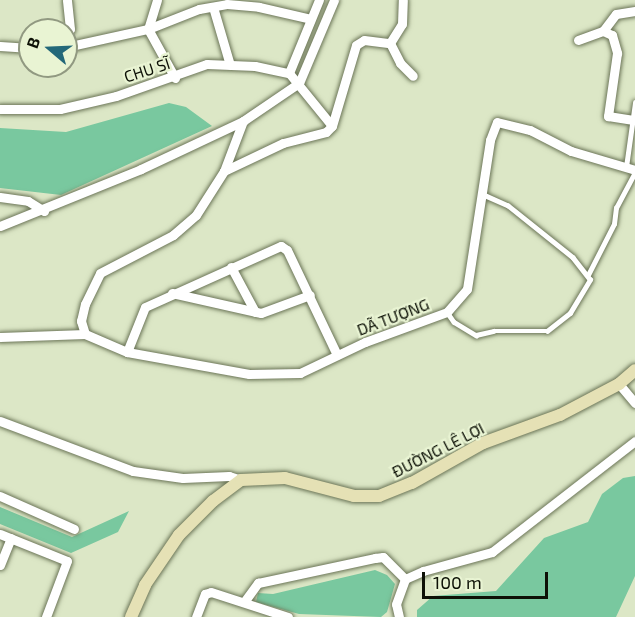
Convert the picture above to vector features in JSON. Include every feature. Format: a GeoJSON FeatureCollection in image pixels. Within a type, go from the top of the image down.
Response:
{"type":"FeatureCollection","features":[{"type":"Feature","properties":{"kind":"street"},"geometry":{"type":"LineString","coordinates":[[67,0],[69,18]]}},
{"type":"Feature","properties":{"kind":"street"},"geometry":{"type":"LineString","coordinates":[[157,0],[148,29],[175,78]]}},
{"type":"Feature","properties":{"kind":"street"},"geometry":{"type":"LineString","coordinates":[[319,0],[289,73],[332,126]]}},
{"type":"Feature","properties":{"kind":"street"},"geometry":{"type":"LineString","coordinates":[[0,226],[44,211],[243,121],[299,83],[334,0]]}},
{"type":"Feature","properties":{"kind":"street"},"geometry":{"type":"LineString","coordinates":[[390,43],[402,24],[403,0]]}},
{"type":"Feature","properties":{"kind":"street"},"geometry":{"type":"LineString","coordinates":[[213,7],[230,65]]}},
{"type":"Feature","properties":{"kind":"street"},"geometry":{"type":"LineString","coordinates":[[78,44],[148,29],[213,7],[259,7],[311,18]]}},
{"type":"Feature","properties":{"kind":"street"},"geometry":{"type":"LineString","coordinates":[[578,40],[603,31],[616,14],[635,11]]}},
{"type":"Feature","properties":{"kind":"street"},"geometry":{"type":"LineString","coordinates":[[603,31],[612,35],[616,45],[608,116],[632,120]]}},
{"type":"Feature","properties":{"kind":"street"},"geometry":{"type":"LineString","coordinates":[[224,171],[283,143],[326,132],[332,126],[356,45],[364,40],[390,43]]}},
{"type":"Feature","properties":{"kind":"street"},"geometry":{"type":"LineString","coordinates":[[390,43],[400,63],[413,76]]}},
{"type":"Feature","properties":{"kind":"street"},"geometry":{"type":"LineString","coordinates":[[0,46],[18,47]]}},
{"type":"Feature","properties":{"kind":"street","name":"CHU SĨ"},"geometry":{"type":"LineString","coordinates":[[0,109],[60,109],[175,78],[207,64],[264,67],[289,73]]}},
{"type":"Feature","properties":{"kind":"street"},"geometry":{"type":"LineString","coordinates":[[85,334],[81,321],[85,304],[100,273],[186,225],[224,171],[243,121]]}},
{"type":"Feature","properties":{"kind":"street","name":"DÃ TƯỢNG"},"geometry":{"type":"LineString","coordinates":[[0,337],[85,334],[127,352],[275,377],[300,373],[447,312],[467,289],[481,194],[497,122],[530,130],[571,151],[632,170]]}},
{"type":"Feature","properties":{"kind":"street"},"geometry":{"type":"LineString","coordinates":[[0,197],[28,201],[44,211]]}},
{"type":"Feature","properties":{"kind":"street"},"geometry":{"type":"LineString","coordinates":[[127,352],[145,307],[281,246],[287,250],[310,295],[337,356]]}},
{"type":"Feature","properties":{"kind":"street"},"geometry":{"type":"LineString","coordinates":[[231,267],[255,312]]}},
{"type":"Feature","properties":{"kind":"street"},"geometry":{"type":"LineString","coordinates":[[172,294],[266,313],[310,295]]}},
{"type":"Feature","properties":{"kind":"street","name":"ĐƯỜNG LÊ LỢI"},"geometry":{"type":"LineString","coordinates":[[241,480],[285,478],[354,496],[379,496],[412,483],[483,443],[550,420],[619,384],[635,370]]}},
{"type":"Feature","properties":{"kind":"street"},"geometry":{"type":"LineString","coordinates":[[619,384],[635,403]]}},
{"type":"Feature","properties":{"kind":"street"},"geometry":{"type":"LineString","coordinates":[[0,421],[133,471],[183,478],[229,476],[241,480]]}},
{"type":"Feature","properties":{"kind":"street"},"geometry":{"type":"LineString","coordinates":[[405,579],[492,552],[635,441]]}},
{"type":"Feature","properties":{"kind":"street"},"geometry":{"type":"LineString","coordinates":[[132,617],[145,585],[179,535],[213,501],[241,480]]}},
{"type":"Feature","properties":{"kind":"street"},"geometry":{"type":"LineString","coordinates":[[0,496],[74,529]]}},
{"type":"Feature","properties":{"kind":"street"},"geometry":{"type":"LineString","coordinates":[[0,534],[67,561],[46,617]]}},
{"type":"Feature","properties":{"kind":"street"},"geometry":{"type":"LineString","coordinates":[[0,565],[11,538]]}},
{"type":"Feature","properties":{"kind":"street"},"geometry":{"type":"LineString","coordinates":[[244,602],[258,583],[375,558],[383,557],[405,579]]}},
{"type":"Feature","properties":{"kind":"street"},"geometry":{"type":"LineString","coordinates":[[399,617],[396,604],[405,579]]}},
{"type":"Feature","properties":{"kind":"street"},"geometry":{"type":"LineString","coordinates":[[196,617],[208,592],[288,617]]}},
{"type":"Feature","properties":{"kind":"lane"},"geometry":{"type":"LineString","coordinates":[[447,312],[453,322],[476,335],[494,331],[548,331],[570,313],[586,289],[588,275],[632,170],[632,120],[635,103]]}},
{"type":"Feature","properties":{"kind":"lane"},"geometry":{"type":"LineString","coordinates":[[481,194],[508,206],[573,258],[588,275]]}},
{"type":"Feature","properties":{"kind":"shaded area"},"geometry":{"type":"Polygon","coordinates":[[[169,103],[186,107],[212,126],[61,195],[0,188],[0,128],[66,132],[169,103]]]}},
{"type":"Feature","properties":{"kind":"shaded area"},"geometry":{"type":"Polygon","coordinates":[[[635,476],[635,576],[616,617],[417,617],[417,610],[433,596],[496,591],[544,538],[588,522],[602,494],[623,478],[635,476]]]}},
{"type":"Feature","properties":{"kind":"shaded area"},"geometry":{"type":"Polygon","coordinates":[[[0,507],[72,537],[129,511],[118,532],[71,553],[0,524],[0,507]]]}},
{"type":"Feature","properties":{"kind":"shaded area"},"geometry":{"type":"Polygon","coordinates":[[[375,570],[387,575],[395,584],[387,612],[381,617],[299,614],[256,602],[258,593],[273,594],[375,570]]]}}]}
